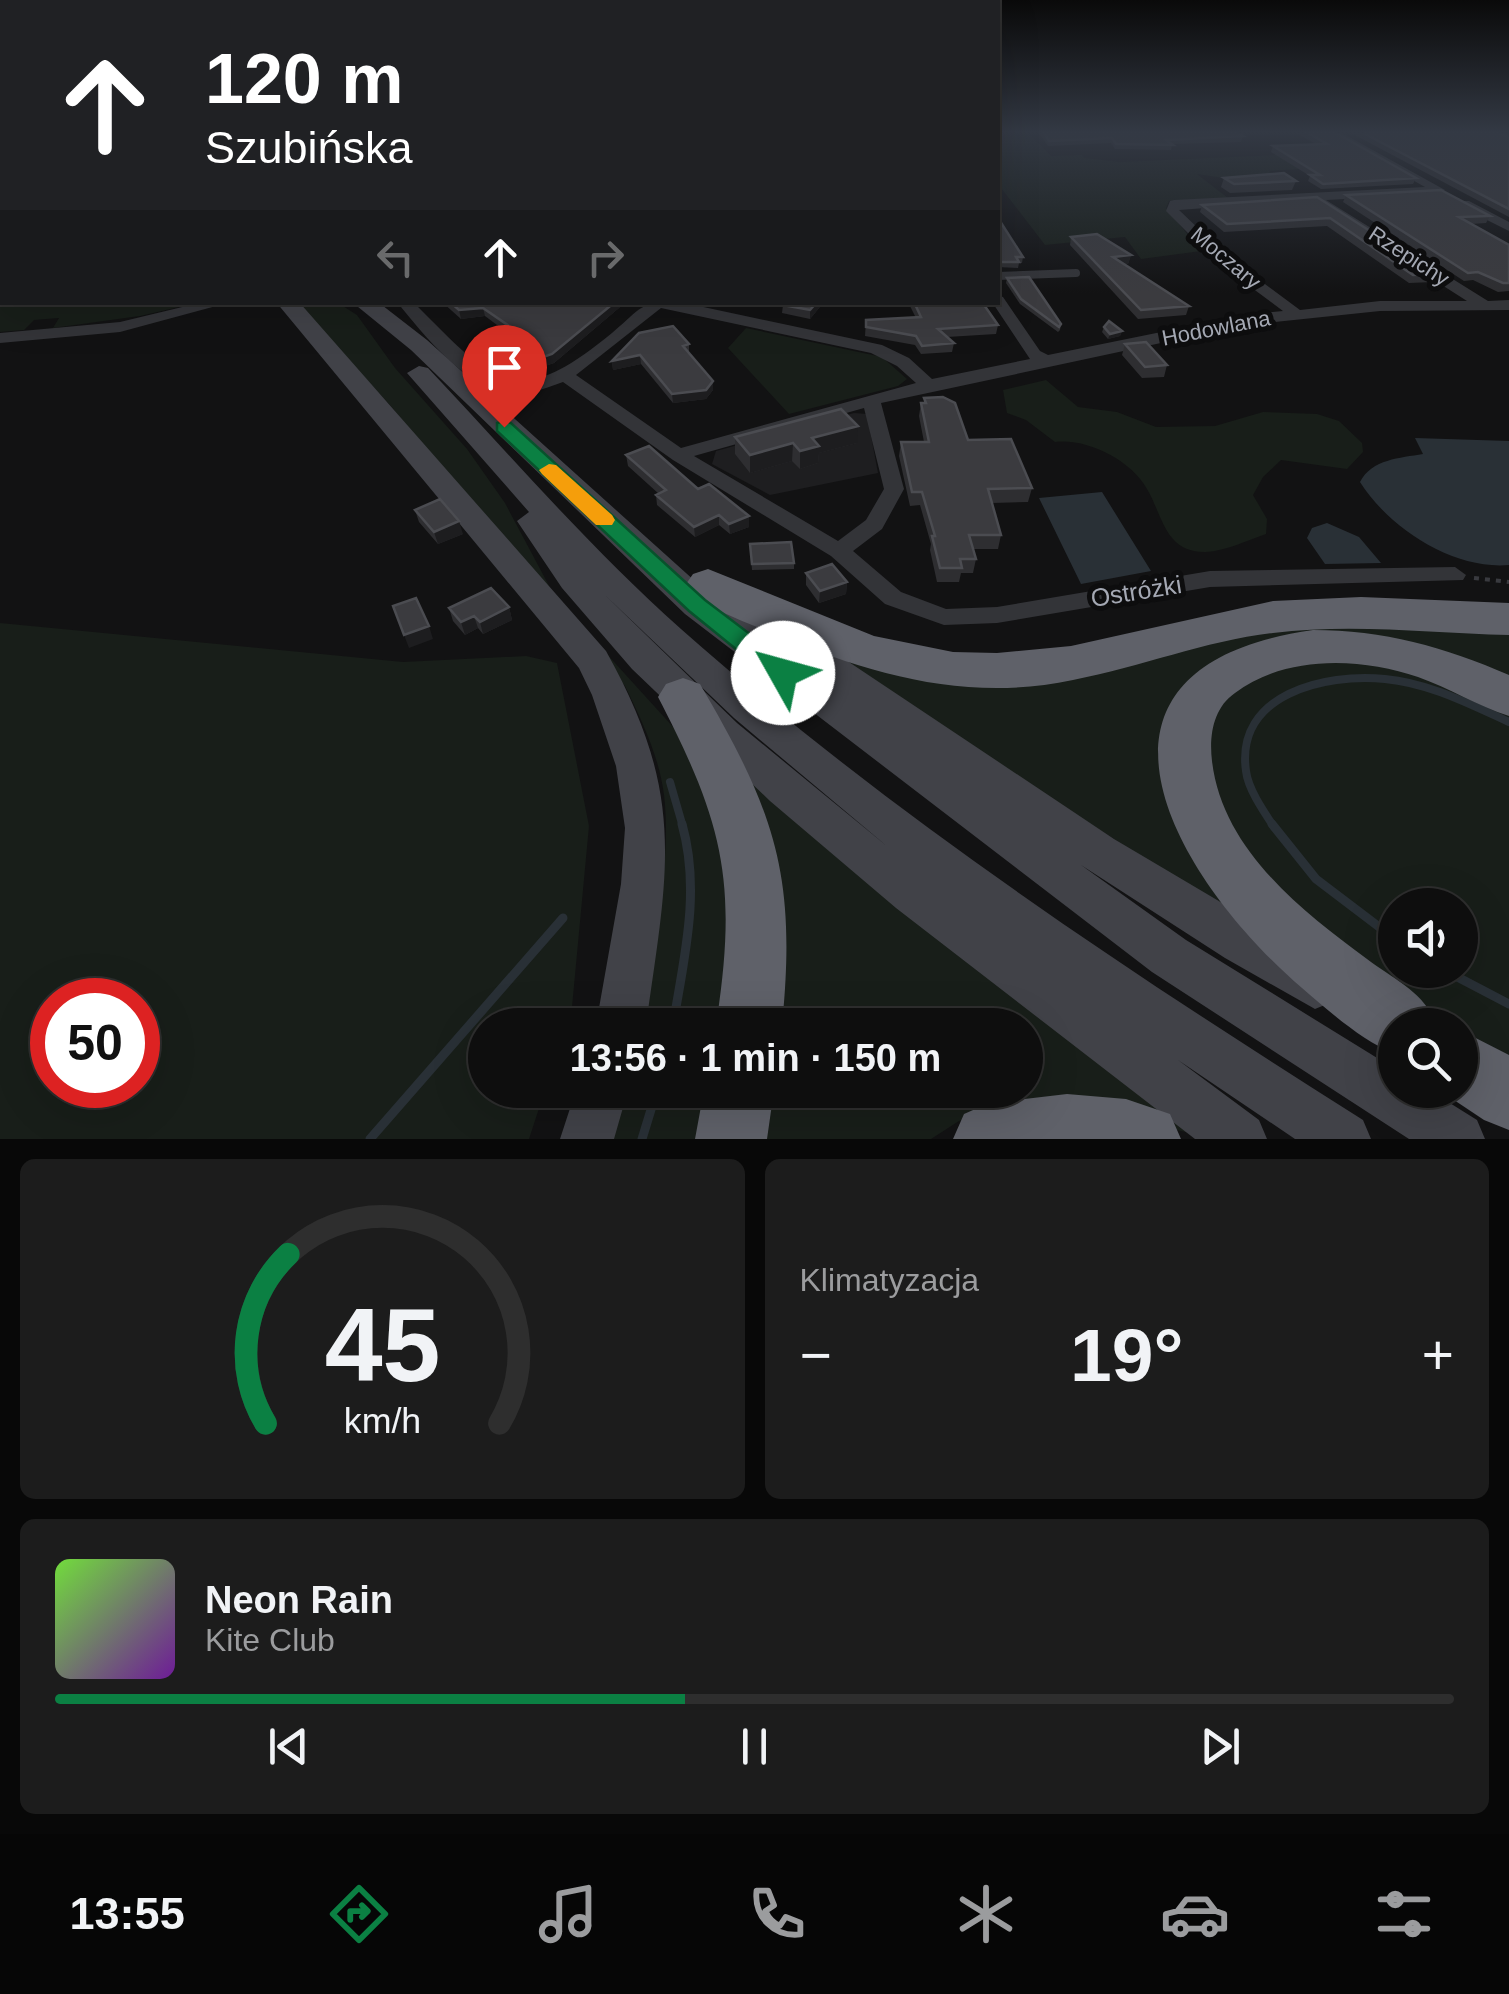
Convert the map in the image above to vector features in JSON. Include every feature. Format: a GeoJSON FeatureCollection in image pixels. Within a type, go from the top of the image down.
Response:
{"type":"FeatureCollection","features":[{"type":"Feature","properties":{"kind":"highway"},"geometry":{"type":"LineString","coordinates":[[708,584],[858,652],[971,672],[1042,668],[1272,617],[1333,612],[1509,619]]}},
{"type":"Feature","properties":{"kind":"highway"},"geometry":{"type":"LineString","coordinates":[[1382,1008],[1298,942],[1248,893],[1228,866],[1199,816],[1187,786],[1188,718],[1204,690],[1226,672],[1259,656],[1294,647],[1338,646],[1390,652],[1484,684],[1509,697]]}},
{"type":"Feature","properties":{"kind":"highway"},"geometry":{"type":"LineString","coordinates":[[684,698],[728,778],[748,834],[758,892],[760,956],[752,1008]]}},
{"type":"Feature","properties":{"kind":"highway"},"geometry":{"type":"LineString","coordinates":[[731,1139],[735,1108]]}},
{"type":"Feature","properties":{"kind":"highway"},"geometry":{"type":"LineString","coordinates":[[989,1139],[1038,1130],[1114,1130],[1145,1139]]}},
{"type":"Feature","properties":{"kind":"main road"},"geometry":{"type":"LineString","coordinates":[[290,305],[592,660],[614,698],[632,746],[645,808],[641,886],[623,1008]]}},
{"type":"Feature","properties":{"kind":"main road"},"geometry":{"type":"LineString","coordinates":[[367,306],[398,350],[612,583],[778,732],[957,873],[1144,1011],[1344,1139]]}},
{"type":"Feature","properties":{"kind":"main road"},"geometry":{"type":"LineString","coordinates":[[367,306],[419,345],[697,606],[912,770],[1169,956],[1378,1048]]}},
{"type":"Feature","properties":{"kind":"main road"},"geometry":{"type":"LineString","coordinates":[[498,459],[566,576],[614,630],[684,698],[805,807],[930,911],[1240,1139]]}},
{"type":"Feature","properties":{"kind":"main road"},"geometry":{"type":"LineString","coordinates":[[548,468],[974,772],[1234,939],[1378,1020]]}},
{"type":"Feature","properties":{"kind":"main road"},"geometry":{"type":"LineString","coordinates":[[587,1139],[596,1108]]}},
{"type":"Feature","properties":{"kind":"street","name":"Rzepichy"},"geometry":{"type":"LineString","coordinates":[[1301,186],[1486,306]]}},
{"type":"Feature","properties":{"kind":"street"},"geometry":{"type":"LineString","coordinates":[[1432,186],[1509,227]]}},
{"type":"Feature","properties":{"kind":"street"},"geometry":{"type":"LineString","coordinates":[[1313,197],[1439,190]]}},
{"type":"Feature","properties":{"kind":"street","name":"Moczary"},"geometry":{"type":"LineString","coordinates":[[1295,313],[1205,244],[1172,211],[1174,204],[1182,202],[1313,197]]}},
{"type":"Feature","properties":{"kind":"street"},"geometry":{"type":"LineString","coordinates":[[1000,303],[1034,354],[1048,363]]}},
{"type":"Feature","properties":{"kind":"street"},"geometry":{"type":"LineString","coordinates":[[0,338],[120,327],[212,305]]}},
{"type":"Feature","properties":{"kind":"street"},"geometry":{"type":"LineString","coordinates":[[407,305],[490,381],[530,386],[566,376],[654,305]]}},
{"type":"Feature","properties":{"kind":"street"},"geometry":{"type":"LineString","coordinates":[[666,305],[876,349],[902,362],[928,386]]}},
{"type":"Feature","properties":{"kind":"street","name":"Hodowlana"},"geometry":{"type":"LineString","coordinates":[[680,456],[698,447],[928,386],[1295,313],[1380,306],[1509,305]]}},
{"type":"Feature","properties":{"kind":"street","name":"Ostróżki"},"geometry":{"type":"LineString","coordinates":[[566,376],[680,456],[840,551],[893,598],[944,617],[997,615],[1210,579],[1455,575]]}},
{"type":"Feature","properties":{"kind":"street"},"geometry":{"type":"LineString","coordinates":[[840,551],[874,524],[894,489],[870,400]]}},
{"type":"Feature","properties":{"kind":"lane"},"geometry":{"type":"LineString","coordinates":[[1000,276],[1076,273]]}},
{"type":"Feature","properties":{"kind":"path"},"geometry":{"type":"LineString","coordinates":[[1455,575],[1509,582]]}},
{"type":"Feature","properties":{"kind":"shaded area"},"geometry":{"type":"Polygon","coordinates":[[[1000,186],[1213,186],[1228,198],[1169,201],[1166,208],[1201,251],[1141,259],[1125,237],[1045,245],[1000,186]]]}},
{"type":"Feature","properties":{"kind":"shaded area"},"geometry":{"type":"Polygon","coordinates":[[[0,305],[187,305],[53,328],[59,318],[34,320],[24,330],[0,332],[0,305]]]}},
{"type":"Feature","properties":{"kind":"shaded area"},"geometry":{"type":"Polygon","coordinates":[[[298,305],[341,305],[357,315],[395,368],[467,449],[505,503],[555,597],[675,729],[734,855],[729,1008],[639,1008],[663,881],[666,823],[662,781],[654,753],[625,686],[389,404],[298,305]]]}},
{"type":"Feature","properties":{"kind":"shaded area"},"geometry":{"type":"Polygon","coordinates":[[[746,328],[882,357],[907,379],[898,386],[789,414],[728,348],[746,328]]]}},
{"type":"Feature","properties":{"kind":"shaded area"},"geometry":{"type":"Polygon","coordinates":[[[1046,380],[1078,407],[1117,412],[1156,427],[1215,426],[1263,412],[1317,414],[1339,421],[1362,443],[1363,452],[1347,469],[1281,460],[1263,477],[1253,495],[1267,519],[1266,534],[1221,550],[1192,551],[1174,540],[1140,478],[1119,460],[1094,447],[1055,442],[1026,420],[1007,413],[1003,390],[1046,380]]]}},
{"type":"Feature","properties":{"kind":"shaded area"},"geometry":{"type":"Polygon","coordinates":[[[854,413],[867,414],[878,473],[770,495],[712,464],[716,451],[854,413]]]}},
{"type":"Feature","properties":{"kind":"shaded area"},"geometry":{"type":"Polygon","coordinates":[[[1415,438],[1509,441],[1509,565],[1466,561],[1424,543],[1372,499],[1360,482],[1365,474],[1387,461],[1423,454],[1415,438]]]}},
{"type":"Feature","properties":{"kind":"shaded area"},"geometry":{"type":"Polygon","coordinates":[[[1102,492],[1151,571],[1081,584],[1039,498],[1102,492]]]}},
{"type":"Feature","properties":{"kind":"shaded area"},"geometry":{"type":"Polygon","coordinates":[[[1327,523],[1359,537],[1381,563],[1325,564],[1307,538],[1312,528],[1327,523]]]}},
{"type":"Feature","properties":{"kind":"shaded area"},"geometry":{"type":"Polygon","coordinates":[[[0,623],[403,662],[526,656],[557,663],[589,826],[572,1007],[468,1008],[468,1108],[539,1108],[529,1139],[0,1139],[0,623]]]}},
{"type":"Feature","properties":{"kind":"shaded area"},"geometry":{"type":"Polygon","coordinates":[[[1295,623],[1509,628],[1509,688],[1290,637],[1232,651],[1190,682],[1177,704],[1272,940],[828,656],[908,678],[979,684],[1295,623]]]}},
{"type":"Feature","properties":{"kind":"shaded area"},"geometry":{"type":"Polygon","coordinates":[[[1321,657],[1406,667],[1509,708],[1509,1070],[1478,1053],[1478,1008],[1406,1008],[1381,988],[1478,988],[1478,888],[1378,888],[1378,986],[1271,900],[1202,777],[1210,713],[1253,672],[1321,657]]]}},
{"type":"Feature","properties":{"kind":"shaded area"},"geometry":{"type":"Polygon","coordinates":[[[742,763],[1042,1008],[768,1008],[742,763]]]}},
{"type":"Feature","properties":{"kind":"shaded area"},"geometry":{"type":"Polygon","coordinates":[[[1043,1009],[1198,1135],[1081,1107],[1043,1103],[1043,1009]]]}},
{"type":"Feature","properties":{"kind":"shaded area"},"geometry":{"type":"Polygon","coordinates":[[[613,1108],[716,1108],[711,1139],[604,1139],[613,1108]]]}},
{"type":"Feature","properties":{"kind":"shaded area"},"geometry":{"type":"Polygon","coordinates":[[[757,1108],[1010,1108],[959,1121],[931,1139],[752,1139],[757,1108]]]}},
{"type":"Feature","properties":{"kind":"building"},"geometry":{"type":"Polygon","coordinates":[[[1465,186],[1509,186],[1509,209],[1465,186]]]}},
{"type":"Feature","properties":{"kind":"building"},"geometry":{"type":"Polygon","coordinates":[[[1441,190],[1490,216],[1459,217],[1509,245],[1509,283],[1478,272],[1468,273],[1346,195],[1441,190]]]}},
{"type":"Feature","properties":{"kind":"building"},"geometry":{"type":"Polygon","coordinates":[[[1317,197],[1437,274],[1413,275],[1330,218],[1227,224],[1202,205],[1317,197]]]}},
{"type":"Feature","properties":{"kind":"building"},"geometry":{"type":"Polygon","coordinates":[[[1000,221],[1023,257],[1016,257],[1019,262],[1000,262],[1000,221]]]}},
{"type":"Feature","properties":{"kind":"building"},"geometry":{"type":"Polygon","coordinates":[[[1097,234],[1131,255],[1113,257],[1189,306],[1141,310],[1071,237],[1097,234]]]}},
{"type":"Feature","properties":{"kind":"building"},"geometry":{"type":"Polygon","coordinates":[[[1029,277],[1061,324],[1059,327],[1021,299],[1007,278],[1029,277]]]}},
{"type":"Feature","properties":{"kind":"building"},"geometry":{"type":"Polygon","coordinates":[[[453,305],[611,305],[552,354],[526,363],[503,344],[525,337],[483,308],[459,310],[453,305]]]}},
{"type":"Feature","properties":{"kind":"building"},"geometry":{"type":"Polygon","coordinates":[[[783,305],[814,305],[810,310],[783,305]]]}},
{"type":"Feature","properties":{"kind":"building"},"geometry":{"type":"Polygon","coordinates":[[[915,305],[984,305],[998,325],[938,329],[954,343],[922,346],[916,336],[866,327],[866,320],[921,317],[915,305]]]}},
{"type":"Feature","properties":{"kind":"building"},"geometry":{"type":"Polygon","coordinates":[[[1109,321],[1122,331],[1110,334],[1104,327],[1109,321]]]}},
{"type":"Feature","properties":{"kind":"building"},"geometry":{"type":"Polygon","coordinates":[[[673,326],[689,344],[683,346],[713,381],[706,390],[672,394],[640,355],[612,361],[639,333],[673,326]]]}},
{"type":"Feature","properties":{"kind":"building"},"geometry":{"type":"Polygon","coordinates":[[[1146,342],[1167,365],[1145,367],[1125,344],[1146,342]]]}},
{"type":"Feature","properties":{"kind":"building"},"geometry":{"type":"Polygon","coordinates":[[[943,397],[955,403],[968,440],[1011,439],[1032,488],[988,489],[1001,535],[969,535],[976,559],[960,559],[962,568],[940,568],[922,492],[912,492],[901,442],[929,442],[921,403],[926,403],[924,398],[943,397]]]}},
{"type":"Feature","properties":{"kind":"building"},"geometry":{"type":"Polygon","coordinates":[[[841,409],[858,426],[812,438],[819,446],[800,451],[793,443],[750,455],[735,437],[841,409]]]}},
{"type":"Feature","properties":{"kind":"building"},"geometry":{"type":"Polygon","coordinates":[[[649,446],[698,489],[709,484],[749,516],[729,524],[719,515],[694,527],[656,495],[666,490],[626,455],[649,446]]]}},
{"type":"Feature","properties":{"kind":"building"},"geometry":{"type":"Polygon","coordinates":[[[440,499],[459,521],[434,532],[415,510],[440,499]]]}},
{"type":"Feature","properties":{"kind":"building"},"geometry":{"type":"Polygon","coordinates":[[[791,542],[794,563],[752,564],[750,544],[791,542]]]}},
{"type":"Feature","properties":{"kind":"building"},"geometry":{"type":"Polygon","coordinates":[[[832,564],[847,582],[820,591],[806,573],[832,564]]]}},
{"type":"Feature","properties":{"kind":"building"},"geometry":{"type":"Polygon","coordinates":[[[491,588],[509,607],[480,622],[474,616],[461,622],[449,608],[491,588]]]}},
{"type":"Feature","properties":{"kind":"building"},"geometry":{"type":"Polygon","coordinates":[[[416,598],[429,626],[404,635],[393,606],[416,598]]]}},
{"type":"Feature","properties":{"kind":"waterway"},"geometry":{"type":"LineString","coordinates":[[1273,825],[1247,778],[1246,745],[1255,723],[1269,706],[1289,694],[1336,680],[1401,681],[1509,722]]}},
{"type":"Feature","properties":{"kind":"waterway"},"geometry":{"type":"LineString","coordinates":[[670,782],[683,827]]}},
{"type":"Feature","properties":{"kind":"waterway"},"geometry":{"type":"LineString","coordinates":[[676,1008],[690,899],[688,849],[682,824]]}},
{"type":"Feature","properties":{"kind":"waterway"},"geometry":{"type":"LineString","coordinates":[[1273,825],[1316,879],[1378,926]]}},
{"type":"Feature","properties":{"kind":"waterway"},"geometry":{"type":"LineString","coordinates":[[370,1139],[563,918]]}},
{"type":"Feature","properties":{"kind":"waterway"},"geometry":{"type":"LineString","coordinates":[[1478,988],[1509,1004]]}},
{"type":"Feature","properties":{"kind":"waterway"},"geometry":{"type":"LineString","coordinates":[[642,1139],[651,1108]]}},
{"type":"Feature","properties":{"kind":"slow traffic"},"geometry":{"type":"LineString","coordinates":[[549,470],[604,520]]}},
{"type":"Feature","properties":{"kind":"route"},"geometry":{"type":"LineString","coordinates":[[504,427],[697,606],[783,673]]}}]}
